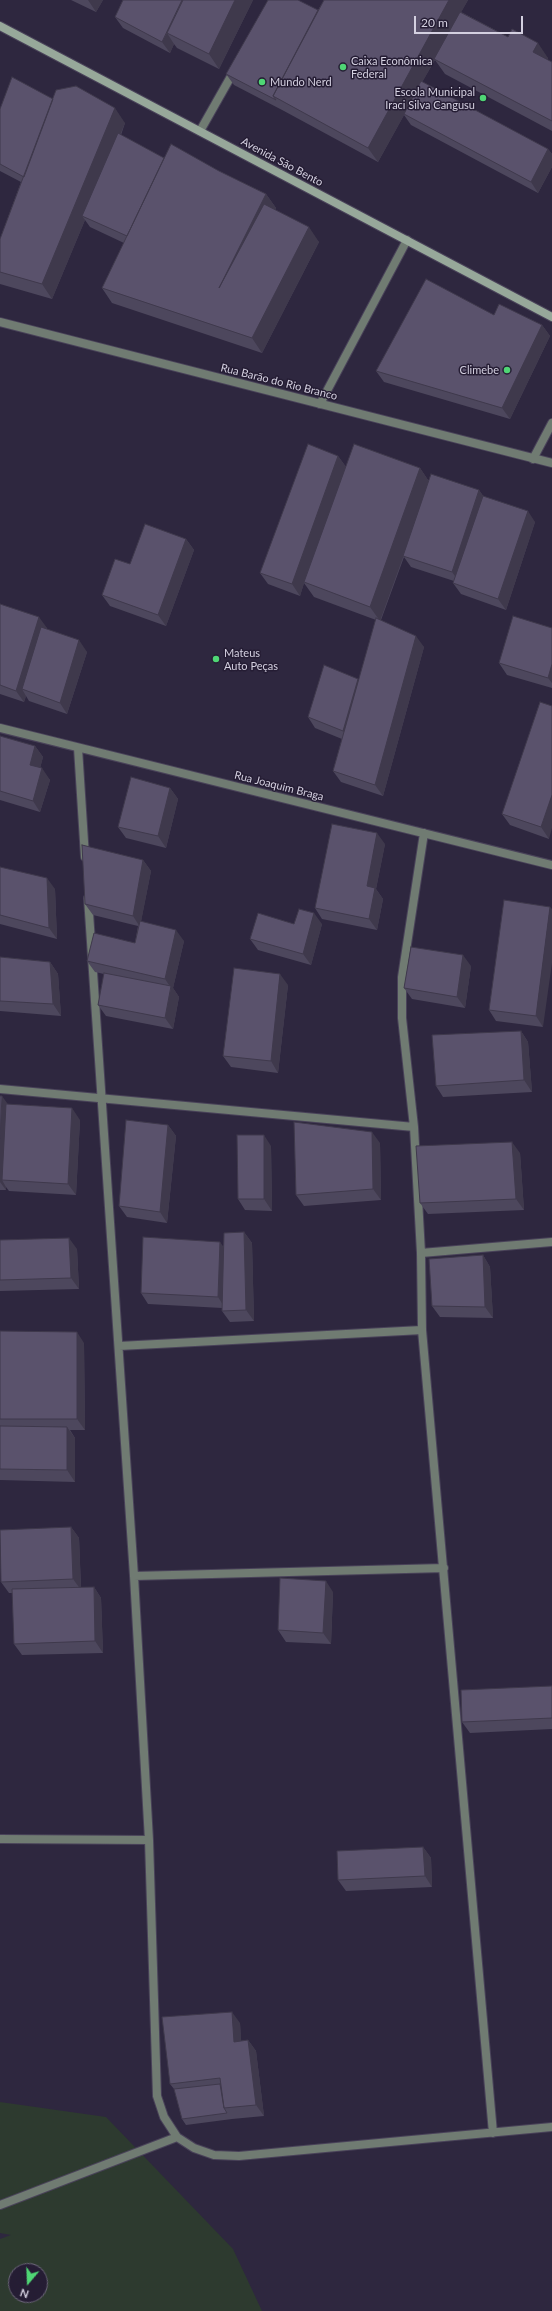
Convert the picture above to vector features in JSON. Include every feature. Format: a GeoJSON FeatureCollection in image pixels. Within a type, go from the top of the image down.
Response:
{"type":"FeatureCollection","features":[{"type":"Feature","properties":{"kind":"main road","name":"Avenida São Bento"},"geometry":{"type":"LineString","coordinates":[[0,26],[552,317]]}},
{"type":"Feature","properties":{"kind":"street"},"geometry":{"type":"LineString","coordinates":[[200,131],[240,62]]}},
{"type":"Feature","properties":{"kind":"street"},"geometry":{"type":"LineString","coordinates":[[320,404],[407,240]]}},
{"type":"Feature","properties":{"kind":"street","name":"Rua Barão do Rio Branco"},"geometry":{"type":"LineString","coordinates":[[0,322],[552,463]]}},
{"type":"Feature","properties":{"kind":"street"},"geometry":{"type":"LineString","coordinates":[[533,459],[552,423]]}},
{"type":"Feature","properties":{"kind":"street","name":"Rua Joaquim Braga"},"geometry":{"type":"LineString","coordinates":[[0,728],[552,865]]}},
{"type":"Feature","properties":{"kind":"street"},"geometry":{"type":"LineString","coordinates":[[78,748],[86,867]]}},
{"type":"Feature","properties":{"kind":"street"},"geometry":{"type":"LineString","coordinates":[[424,833],[402,977],[402,1018],[414,1127],[421,1253],[422,1330],[493,2133]]}},
{"type":"Feature","properties":{"kind":"street"},"geometry":{"type":"LineString","coordinates":[[88,891],[119,1346],[150,1840],[157,2096],[164,2117],[177,2137],[194,2148],[214,2155],[239,2156],[552,2127]]}},
{"type":"Feature","properties":{"kind":"street"},"geometry":{"type":"LineString","coordinates":[[0,1089],[414,1127]]}},
{"type":"Feature","properties":{"kind":"street"},"geometry":{"type":"LineString","coordinates":[[421,1253],[552,1242]]}},
{"type":"Feature","properties":{"kind":"street"},"geometry":{"type":"LineString","coordinates":[[119,1346],[422,1330]]}},
{"type":"Feature","properties":{"kind":"street"},"geometry":{"type":"LineString","coordinates":[[134,1576],[444,1568]]}},
{"type":"Feature","properties":{"kind":"street"},"geometry":{"type":"LineString","coordinates":[[0,1839],[150,1840]]}},
{"type":"Feature","properties":{"kind":"street"},"geometry":{"type":"LineString","coordinates":[[0,2205],[177,2137]]}},
{"type":"Feature","properties":{"kind":"green space"},"geometry":{"type":"Polygon","coordinates":[[[0,2102],[106,2117],[233,2249],[262,2311],[0,2311],[0,2239],[11,2235],[0,2233],[0,2102]]]}},
{"type":"Feature","properties":{"kind":"building"},"geometry":{"type":"Polygon","coordinates":[[[123,0],[182,0],[162,42],[115,17],[123,0]]]}},
{"type":"Feature","properties":{"kind":"building"},"geometry":{"type":"Polygon","coordinates":[[[183,0],[235,0],[209,54],[167,33],[183,0]]]}},
{"type":"Feature","properties":{"kind":"building"},"geometry":{"type":"Polygon","coordinates":[[[268,0],[298,0],[318,10],[273,96],[276,100],[226,74],[268,0]]]}},
{"type":"Feature","properties":{"kind":"building"},"geometry":{"type":"Polygon","coordinates":[[[324,0],[449,0],[368,148],[273,96],[324,0]]]}},
{"type":"Feature","properties":{"kind":"building"},"geometry":{"type":"Polygon","coordinates":[[[460,12],[508,37],[512,29],[538,43],[533,52],[552,62],[552,121],[434,59],[460,12]]]}},
{"type":"Feature","properties":{"kind":"building"},"geometry":{"type":"Polygon","coordinates":[[[12,77],[53,99],[24,177],[0,164],[0,109],[12,77]]]}},
{"type":"Feature","properties":{"kind":"building"},"geometry":{"type":"Polygon","coordinates":[[[421,81],[548,149],[531,182],[404,114],[421,81]]]}},
{"type":"Feature","properties":{"kind":"building"},"geometry":{"type":"Polygon","coordinates":[[[76,86],[115,108],[42,284],[0,272],[0,239],[56,90],[76,86]]]}},
{"type":"Feature","properties":{"kind":"building"},"geometry":{"type":"Polygon","coordinates":[[[118,133],[164,158],[127,236],[82,216],[118,133]]]}},
{"type":"Feature","properties":{"kind":"building"},"geometry":{"type":"Polygon","coordinates":[[[171,144],[219,171],[266,194],[219,288],[264,204],[309,227],[252,338],[102,288],[171,144]]]}},
{"type":"Feature","properties":{"kind":"building"},"geometry":{"type":"Polygon","coordinates":[[[426,279],[494,315],[499,304],[542,325],[502,408],[376,371],[426,279]]]}},
{"type":"Feature","properties":{"kind":"building"},"geometry":{"type":"Polygon","coordinates":[[[308,444],[338,456],[292,584],[260,573],[308,444]]]}},
{"type":"Feature","properties":{"kind":"building"},"geometry":{"type":"Polygon","coordinates":[[[354,444],[420,468],[370,607],[304,582],[354,444]]]}},
{"type":"Feature","properties":{"kind":"building"},"geometry":{"type":"Polygon","coordinates":[[[431,474],[479,490],[452,572],[403,556],[431,474]]]}},
{"type":"Feature","properties":{"kind":"building"},"geometry":{"type":"Polygon","coordinates":[[[483,496],[528,511],[498,599],[453,583],[483,496]]]}},
{"type":"Feature","properties":{"kind":"building"},"geometry":{"type":"Polygon","coordinates":[[[145,524],[186,539],[158,615],[102,595],[115,559],[130,564],[145,524]]]}},
{"type":"Feature","properties":{"kind":"building"},"geometry":{"type":"Polygon","coordinates":[[[0,604],[39,617],[16,691],[0,685],[0,604]]]}},
{"type":"Feature","properties":{"kind":"building"},"geometry":{"type":"Polygon","coordinates":[[[513,616],[552,628],[552,664],[548,678],[499,663],[513,616]]]}},
{"type":"Feature","properties":{"kind":"building"},"geometry":{"type":"Polygon","coordinates":[[[376,618],[416,636],[375,785],[333,771],[376,618]]]}},
{"type":"Feature","properties":{"kind":"building"},"geometry":{"type":"Polygon","coordinates":[[[41,627],[79,640],[60,703],[22,689],[41,627]]]}},
{"type":"Feature","properties":{"kind":"building"},"geometry":{"type":"Polygon","coordinates":[[[324,665],[358,679],[343,731],[308,717],[324,665]]]}},
{"type":"Feature","properties":{"kind":"building"},"geometry":{"type":"Polygon","coordinates":[[[540,702],[552,706],[552,795],[541,827],[502,814],[540,702]]]}},
{"type":"Feature","properties":{"kind":"building"},"geometry":{"type":"Polygon","coordinates":[[[0,736],[35,746],[30,765],[42,768],[33,801],[0,791],[0,736]]]}},
{"type":"Feature","properties":{"kind":"building"},"geometry":{"type":"Polygon","coordinates":[[[131,777],[170,788],[158,836],[118,827],[131,777]]]}},
{"type":"Feature","properties":{"kind":"building"},"geometry":{"type":"Polygon","coordinates":[[[332,824],[377,833],[367,886],[375,888],[369,919],[315,908],[332,824]]]}},
{"type":"Feature","properties":{"kind":"building"},"geometry":{"type":"Polygon","coordinates":[[[82,845],[143,860],[133,916],[85,904],[82,845]]]}},
{"type":"Feature","properties":{"kind":"building"},"geometry":{"type":"Polygon","coordinates":[[[0,867],[47,878],[49,928],[0,915],[0,867]]]}},
{"type":"Feature","properties":{"kind":"building"},"geometry":{"type":"Polygon","coordinates":[[[504,900],[550,907],[536,1016],[489,1010],[504,900]]]}},
{"type":"Feature","properties":{"kind":"building"},"geometry":{"type":"Polygon","coordinates":[[[299,909],[314,913],[303,954],[250,939],[258,913],[294,924],[299,909]]]}},
{"type":"Feature","properties":{"kind":"building"},"geometry":{"type":"Polygon","coordinates":[[[140,921],[176,930],[165,979],[87,961],[94,933],[135,943],[140,921]]]}},
{"type":"Feature","properties":{"kind":"building"},"geometry":{"type":"Polygon","coordinates":[[[411,947],[463,955],[457,997],[404,988],[411,947]]]}},
{"type":"Feature","properties":{"kind":"building"},"geometry":{"type":"Polygon","coordinates":[[[0,957],[50,962],[53,1004],[0,1001],[0,957]]]}},
{"type":"Feature","properties":{"kind":"building"},"geometry":{"type":"Polygon","coordinates":[[[234,968],[280,974],[271,1061],[223,1056],[234,968]]]}},
{"type":"Feature","properties":{"kind":"building"},"geometry":{"type":"Polygon","coordinates":[[[104,973],[171,986],[165,1018],[98,1005],[104,973]]]}},
{"type":"Feature","properties":{"kind":"building"},"geometry":{"type":"Polygon","coordinates":[[[521,1031],[524,1080],[436,1086],[432,1035],[521,1031]]]}},
{"type":"Feature","properties":{"kind":"building"},"geometry":{"type":"Polygon","coordinates":[[[0,1096],[2,1096],[0,1139],[0,1096]]]}},
{"type":"Feature","properties":{"kind":"building"},"geometry":{"type":"Polygon","coordinates":[[[6,1104],[72,1108],[68,1184],[2,1180],[6,1104]]]}},
{"type":"Feature","properties":{"kind":"building"},"geometry":{"type":"Polygon","coordinates":[[[126,1120],[168,1125],[160,1212],[119,1206],[126,1120]]]}},
{"type":"Feature","properties":{"kind":"building"},"geometry":{"type":"Polygon","coordinates":[[[294,1122],[372,1132],[373,1189],[296,1195],[294,1122]]]}},
{"type":"Feature","properties":{"kind":"building"},"geometry":{"type":"Polygon","coordinates":[[[237,1135],[264,1135],[264,1199],[238,1199],[237,1135]]]}},
{"type":"Feature","properties":{"kind":"building"},"geometry":{"type":"Polygon","coordinates":[[[512,1142],[516,1199],[420,1203],[416,1146],[512,1142]]]}},
{"type":"Feature","properties":{"kind":"building"},"geometry":{"type":"Polygon","coordinates":[[[244,1232],[246,1310],[222,1311],[224,1233],[244,1232]]]}},
{"type":"Feature","properties":{"kind":"building"},"geometry":{"type":"Polygon","coordinates":[[[143,1237],[220,1242],[218,1297],[141,1293],[143,1237]]]}},
{"type":"Feature","properties":{"kind":"building"},"geometry":{"type":"Polygon","coordinates":[[[69,1238],[71,1278],[0,1280],[0,1240],[69,1238]]]}},
{"type":"Feature","properties":{"kind":"building"},"geometry":{"type":"Polygon","coordinates":[[[483,1255],[485,1307],[432,1306],[429,1259],[483,1255]]]}},
{"type":"Feature","properties":{"kind":"building"},"geometry":{"type":"Polygon","coordinates":[[[0,1331],[77,1332],[77,1419],[0,1419],[0,1331]]]}},
{"type":"Feature","properties":{"kind":"building"},"geometry":{"type":"Polygon","coordinates":[[[0,1426],[67,1427],[67,1470],[0,1469],[0,1426]]]}},
{"type":"Feature","properties":{"kind":"building"},"geometry":{"type":"Polygon","coordinates":[[[71,1527],[73,1579],[1,1582],[0,1530],[71,1527]]]}},
{"type":"Feature","properties":{"kind":"building"},"geometry":{"type":"Polygon","coordinates":[[[280,1578],[326,1581],[323,1633],[278,1630],[280,1578]]]}},
{"type":"Feature","properties":{"kind":"building"},"geometry":{"type":"Polygon","coordinates":[[[94,1587],[95,1641],[14,1644],[12,1589],[94,1587]]]}},
{"type":"Feature","properties":{"kind":"building"},"geometry":{"type":"Polygon","coordinates":[[[552,1686],[552,1718],[462,1722],[461,1690],[552,1686]]]}},
{"type":"Feature","properties":{"kind":"building"},"geometry":{"type":"Polygon","coordinates":[[[423,1847],[425,1876],[338,1880],[337,1851],[423,1847]]]}},
{"type":"Feature","properties":{"kind":"building"},"geometry":{"type":"Polygon","coordinates":[[[232,2012],[234,2042],[248,2040],[256,2105],[224,2108],[220,2078],[170,2084],[162,2017],[232,2012]]]}},
{"type":"Feature","properties":{"kind":"building"},"geometry":{"type":"Polygon","coordinates":[[[220,2084],[224,2108],[227,2113],[182,2119],[174,2089],[220,2084]]]}},
{"type":"Feature","properties":{"kind":"place","name":"Caixa Econômica Federal"},"geometry":{"type":"Point","coordinates":[343,67]}},
{"type":"Feature","properties":{"kind":"place","name":"Mundo Nerd"},"geometry":{"type":"Point","coordinates":[262,82]}},
{"type":"Feature","properties":{"kind":"place","name":"Escola Municipal Iraci Silva Cangusu"},"geometry":{"type":"Point","coordinates":[483,98]}},
{"type":"Feature","properties":{"kind":"place","name":"Climebe"},"geometry":{"type":"Point","coordinates":[507,370]}},
{"type":"Feature","properties":{"kind":"place","name":"Mateus Auto Peças"},"geometry":{"type":"Point","coordinates":[216,659]}}]}
